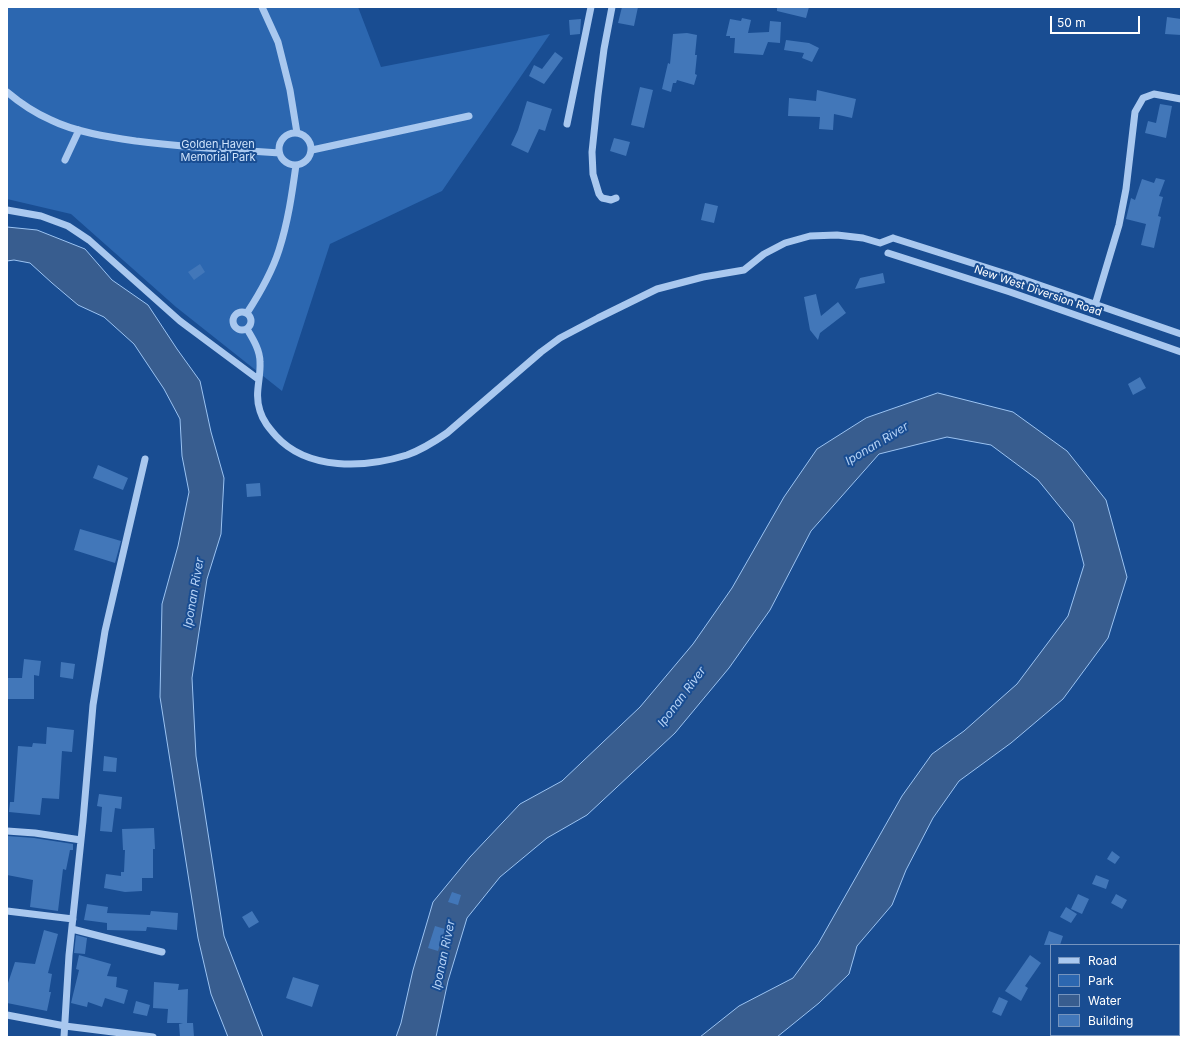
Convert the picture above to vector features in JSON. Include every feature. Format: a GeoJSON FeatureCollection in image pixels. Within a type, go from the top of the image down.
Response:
{"type":"FeatureCollection","features":[{"type":"Feature","properties":{"kind":"street"},"geometry":{"type":"LineString","coordinates":[[262,7],[278,42],[290,90],[297,133]]}},
{"type":"Feature","properties":{"kind":"street"},"geometry":{"type":"LineString","coordinates":[[567,124],[591,7]]}},
{"type":"Feature","properties":{"kind":"street"},"geometry":{"type":"LineString","coordinates":[[612,7],[604,49],[598,95],[592,152],[592,167],[599,194],[602,198],[611,200],[616,198]]}},
{"type":"Feature","properties":{"kind":"street"},"geometry":{"type":"LineString","coordinates":[[7,92],[21,104],[51,120],[80,130],[111,137],[156,143],[280,153]]}},
{"type":"Feature","properties":{"kind":"street"},"geometry":{"type":"LineString","coordinates":[[1095,304],[1119,225],[1126,189],[1135,112],[1143,98],[1154,94],[1181,99]]}},
{"type":"Feature","properties":{"kind":"street"},"geometry":{"type":"LineString","coordinates":[[312,150],[468,116]]}},
{"type":"Feature","properties":{"kind":"street"},"geometry":{"type":"LineString","coordinates":[[65,160],[80,130]]}},
{"type":"Feature","properties":{"kind":"street"},"geometry":{"type":"LineString","coordinates":[[297,133],[309,140],[312,150],[305,162],[292,165],[284,161],[279,148],[283,138],[287,135],[297,133]]}},
{"type":"Feature","properties":{"kind":"street"},"geometry":{"type":"LineString","coordinates":[[247,313],[267,277],[279,250],[290,203],[296,165]]}},
{"type":"Feature","properties":{"kind":"street"},"geometry":{"type":"LineString","coordinates":[[7,210],[41,216],[68,226],[89,240],[180,321],[258,379]]}},
{"type":"Feature","properties":{"kind":"street"},"geometry":{"type":"LineString","coordinates":[[247,329],[255,342],[260,363],[256,394],[260,411],[267,427],[281,442],[296,452],[324,462],[349,464],[378,462],[408,455],[430,444],[447,433],[536,356],[560,338],[657,289],[703,277],[744,270],[764,254],[785,243],[810,236],[837,235],[863,238],[880,243],[888,253]]}},
{"type":"Feature","properties":{"kind":"street"},"geometry":{"type":"LineString","coordinates":[[880,243],[893,238]]}},
{"type":"Feature","properties":{"kind":"street"},"geometry":{"type":"LineString","coordinates":[[888,253],[893,238]]}},
{"type":"Feature","properties":{"kind":"street","name":"New West Diversion Road"},"geometry":{"type":"LineString","coordinates":[[893,238],[1016,277],[1181,334]]}},
{"type":"Feature","properties":{"kind":"street","name":"New West Diversion Road"},"geometry":{"type":"LineString","coordinates":[[888,253],[1010,292],[1181,352]]}},
{"type":"Feature","properties":{"kind":"street"},"geometry":{"type":"LineString","coordinates":[[238,312],[247,313],[251,318],[251,324],[247,329],[244,330],[235,328],[233,322],[234,316],[238,312]]}},
{"type":"Feature","properties":{"kind":"street"},"geometry":{"type":"LineString","coordinates":[[64,1037],[72,929],[93,705],[105,631],[145,459]]}},
{"type":"Feature","properties":{"kind":"street"},"geometry":{"type":"LineString","coordinates":[[7,831],[35,833],[81,840]]}},
{"type":"Feature","properties":{"kind":"street"},"geometry":{"type":"LineString","coordinates":[[7,911],[73,919]]}},
{"type":"Feature","properties":{"kind":"street"},"geometry":{"type":"LineString","coordinates":[[72,929],[162,952]]}},
{"type":"Feature","properties":{"kind":"street"},"geometry":{"type":"LineString","coordinates":[[7,1016],[65,1026],[153,1037]]}},
{"type":"Feature","properties":{"kind":"green space","name":"Golden Haven Memorial Park"},"geometry":{"type":"Polygon","coordinates":[[[7,7],[358,7],[381,67],[550,34],[442,191],[330,244],[282,391],[176,307],[71,214],[7,199],[7,7]]]}},
{"type":"Feature","properties":{"kind":"water","name":"Iponan River"},"geometry":{"type":"Polygon","coordinates":[[[7,227],[37,230],[85,249],[112,280],[148,305],[200,381],[211,432],[224,478],[221,534],[207,579],[192,678],[196,756],[224,936],[263,1037],[228,1037],[211,994],[198,938],[160,697],[162,604],[178,546],[189,492],[182,456],[180,419],[164,389],[134,344],[104,317],[78,305],[30,263],[14,260],[7,261],[7,227]]]}},
{"type":"Feature","properties":{"kind":"water","name":"Iponan River"},"geometry":{"type":"Polygon","coordinates":[[[938,393],[1013,412],[1067,451],[1106,500],[1127,577],[1108,638],[1063,699],[1011,743],[959,781],[933,818],[906,870],[892,905],[857,946],[849,974],[819,1003],[777,1037],[700,1037],[739,1006],[793,978],[818,944],[902,796],[932,754],[964,731],[1017,684],[1068,616],[1084,565],[1073,523],[1038,480],[991,445],[947,437],[879,454],[811,531],[770,610],[729,668],[675,733],[587,815],[547,838],[500,877],[467,918],[448,981],[436,1037],[396,1037],[401,1023],[413,970],[433,902],[470,857],[520,804],[562,781],[640,707],[693,644],[732,588],[784,497],[817,449],[866,418],[938,393]]]}},
{"type":"Feature","properties":{"kind":"building"},"geometry":{"type":"Polygon","coordinates":[[[622,7],[638,7],[634,26],[618,23],[622,7]]]}},
{"type":"Feature","properties":{"kind":"building"},"geometry":{"type":"Polygon","coordinates":[[[777,7],[809,7],[806,18],[777,11],[777,7]]]}},
{"type":"Feature","properties":{"kind":"building"},"geometry":{"type":"Polygon","coordinates":[[[1167,17],[1181,19],[1181,35],[1165,34],[1167,17]]]}},
{"type":"Feature","properties":{"kind":"building"},"geometry":{"type":"Polygon","coordinates":[[[742,18],[751,20],[748,33],[769,32],[770,21],[781,22],[780,43],[768,42],[763,55],[734,53],[735,38],[726,36],[730,19],[741,21],[742,18]]]}},
{"type":"Feature","properties":{"kind":"building"},"geometry":{"type":"Polygon","coordinates":[[[581,19],[580,34],[570,35],[569,20],[581,19]]]}},
{"type":"Feature","properties":{"kind":"building"},"geometry":{"type":"Polygon","coordinates":[[[687,33],[697,35],[695,74],[697,75],[694,85],[677,80],[676,83],[673,83],[671,92],[662,89],[668,63],[670,64],[673,34],[687,33]]]}},
{"type":"Feature","properties":{"kind":"building"},"geometry":{"type":"Polygon","coordinates":[[[786,40],[809,43],[819,48],[812,62],[802,58],[804,53],[784,50],[786,40]]]}},
{"type":"Feature","properties":{"kind":"building"},"geometry":{"type":"Polygon","coordinates":[[[555,52],[563,58],[544,84],[529,76],[534,65],[542,69],[555,52]]]}},
{"type":"Feature","properties":{"kind":"building"},"geometry":{"type":"Polygon","coordinates":[[[640,87],[653,90],[644,128],[631,125],[640,87]]]}},
{"type":"Feature","properties":{"kind":"building"},"geometry":{"type":"Polygon","coordinates":[[[817,90],[856,99],[852,118],[834,114],[833,130],[819,129],[820,117],[788,116],[789,98],[816,101],[817,90]]]}},
{"type":"Feature","properties":{"kind":"building"},"geometry":{"type":"Polygon","coordinates":[[[527,101],[552,109],[545,131],[539,129],[528,153],[511,145],[518,130],[527,101]]]}},
{"type":"Feature","properties":{"kind":"building"},"geometry":{"type":"Polygon","coordinates":[[[1160,104],[1172,106],[1166,138],[1145,133],[1148,121],[1156,123],[1160,104]]]}},
{"type":"Feature","properties":{"kind":"building"},"geometry":{"type":"Polygon","coordinates":[[[614,138],[630,142],[626,156],[610,151],[614,138]]]}},
{"type":"Feature","properties":{"kind":"building"},"geometry":{"type":"Polygon","coordinates":[[[1156,178],[1165,180],[1159,196],[1163,197],[1158,216],[1161,217],[1154,248],[1141,245],[1146,224],[1126,219],[1131,198],[1135,200],[1142,179],[1154,183],[1156,178]]]}},
{"type":"Feature","properties":{"kind":"building"},"geometry":{"type":"Polygon","coordinates":[[[705,203],[718,206],[714,223],[701,220],[705,203]]]}},
{"type":"Feature","properties":{"kind":"building"},"geometry":{"type":"Polygon","coordinates":[[[200,264],[205,272],[194,280],[188,272],[200,264]]]}},
{"type":"Feature","properties":{"kind":"building"},"geometry":{"type":"Polygon","coordinates":[[[883,273],[885,283],[855,289],[860,278],[883,273]]]}},
{"type":"Feature","properties":{"kind":"building"},"geometry":{"type":"Polygon","coordinates":[[[816,294],[821,316],[838,302],[846,313],[820,333],[818,340],[810,330],[804,297],[816,294]]]}},
{"type":"Feature","properties":{"kind":"building"},"geometry":{"type":"Polygon","coordinates":[[[1140,377],[1146,388],[1133,395],[1128,384],[1140,377]]]}},
{"type":"Feature","properties":{"kind":"building"},"geometry":{"type":"Polygon","coordinates":[[[98,465],[128,478],[123,490],[93,478],[98,465]]]}},
{"type":"Feature","properties":{"kind":"building"},"geometry":{"type":"Polygon","coordinates":[[[260,483],[261,496],[247,497],[246,484],[260,483]]]}},
{"type":"Feature","properties":{"kind":"building"},"geometry":{"type":"Polygon","coordinates":[[[80,529],[121,541],[115,563],[74,550],[80,529]]]}},
{"type":"Feature","properties":{"kind":"building"},"geometry":{"type":"Polygon","coordinates":[[[24,659],[41,661],[39,676],[34,675],[34,699],[7,699],[7,678],[22,678],[24,659]]]}},
{"type":"Feature","properties":{"kind":"building"},"geometry":{"type":"Polygon","coordinates":[[[61,662],[75,664],[73,679],[60,677],[61,662]]]}},
{"type":"Feature","properties":{"kind":"building"},"geometry":{"type":"Polygon","coordinates":[[[47,727],[74,730],[72,752],[62,751],[59,799],[42,798],[40,815],[9,812],[10,802],[14,802],[18,746],[32,747],[33,743],[46,744],[47,727]]]}},
{"type":"Feature","properties":{"kind":"building"},"geometry":{"type":"Polygon","coordinates":[[[104,756],[117,758],[116,772],[103,771],[104,756]]]}},
{"type":"Feature","properties":{"kind":"building"},"geometry":{"type":"Polygon","coordinates":[[[99,794],[122,797],[121,809],[115,808],[112,832],[100,831],[102,807],[97,806],[99,794]]]}},
{"type":"Feature","properties":{"kind":"building"},"geometry":{"type":"Polygon","coordinates":[[[154,828],[155,849],[153,849],[153,878],[142,878],[142,891],[125,892],[104,888],[106,874],[121,876],[121,872],[124,872],[125,850],[123,850],[122,829],[154,828]]]}},
{"type":"Feature","properties":{"kind":"building"},"geometry":{"type":"Polygon","coordinates":[[[7,836],[34,838],[73,844],[73,850],[70,850],[66,870],[63,869],[58,911],[30,907],[33,880],[7,875],[7,836]]]}},
{"type":"Feature","properties":{"kind":"building"},"geometry":{"type":"Polygon","coordinates":[[[1112,851],[1120,857],[1115,864],[1107,859],[1112,851]]]}},
{"type":"Feature","properties":{"kind":"building"},"geometry":{"type":"Polygon","coordinates":[[[1096,875],[1109,880],[1106,889],[1092,884],[1096,875]]]}},
{"type":"Feature","properties":{"kind":"building"},"geometry":{"type":"Polygon","coordinates":[[[452,892],[461,895],[458,905],[448,902],[452,892]]]}},
{"type":"Feature","properties":{"kind":"building"},"geometry":{"type":"Polygon","coordinates":[[[1078,894],[1089,899],[1082,914],[1071,909],[1078,894]]]}},
{"type":"Feature","properties":{"kind":"building"},"geometry":{"type":"Polygon","coordinates":[[[1116,894],[1127,900],[1122,909],[1111,903],[1116,894]]]}},
{"type":"Feature","properties":{"kind":"building"},"geometry":{"type":"Polygon","coordinates":[[[87,904],[108,907],[107,913],[150,915],[151,911],[178,913],[177,930],[147,927],[146,931],[107,930],[107,923],[84,920],[87,904]]]}},
{"type":"Feature","properties":{"kind":"building"},"geometry":{"type":"Polygon","coordinates":[[[1066,907],[1077,914],[1071,923],[1060,917],[1066,907]]]}},
{"type":"Feature","properties":{"kind":"building"},"geometry":{"type":"Polygon","coordinates":[[[252,911],[259,922],[249,928],[242,917],[252,911]]]}},
{"type":"Feature","properties":{"kind":"building"},"geometry":{"type":"Polygon","coordinates":[[[435,926],[445,929],[438,951],[428,948],[435,926]]]}},
{"type":"Feature","properties":{"kind":"building"},"geometry":{"type":"Polygon","coordinates":[[[44,930],[58,934],[48,973],[52,974],[49,992],[51,992],[47,1011],[7,1003],[7,986],[15,962],[35,964],[44,930]]]}},
{"type":"Feature","properties":{"kind":"building"},"geometry":{"type":"Polygon","coordinates":[[[1049,931],[1063,936],[1060,944],[1044,945],[1049,931]]]}},
{"type":"Feature","properties":{"kind":"building"},"geometry":{"type":"Polygon","coordinates":[[[76,935],[87,938],[85,954],[74,953],[76,935]]]}},
{"type":"Feature","properties":{"kind":"building"},"geometry":{"type":"Polygon","coordinates":[[[79,955],[111,964],[107,976],[117,977],[116,987],[128,990],[124,1004],[105,998],[102,1007],[88,1002],[87,1007],[71,1003],[79,970],[76,969],[79,955]]]}},
{"type":"Feature","properties":{"kind":"building"},"geometry":{"type":"Polygon","coordinates":[[[1030,955],[1041,963],[1025,986],[1028,988],[1021,1001],[1005,991],[1030,955]]]}},
{"type":"Feature","properties":{"kind":"building"},"geometry":{"type":"Polygon","coordinates":[[[293,977],[319,985],[312,1007],[286,998],[293,977]]]}},
{"type":"Feature","properties":{"kind":"building"},"geometry":{"type":"Polygon","coordinates":[[[154,982],[179,984],[178,990],[188,989],[187,1023],[193,1023],[194,1037],[180,1037],[179,1024],[183,1023],[167,1023],[168,1009],[153,1008],[154,982]]]}},
{"type":"Feature","properties":{"kind":"building"},"geometry":{"type":"Polygon","coordinates":[[[999,997],[1008,1001],[1001,1016],[992,1012],[999,997]]]}},
{"type":"Feature","properties":{"kind":"building"},"geometry":{"type":"Polygon","coordinates":[[[136,1001],[150,1005],[147,1016],[133,1013],[136,1001]]]}}]}
